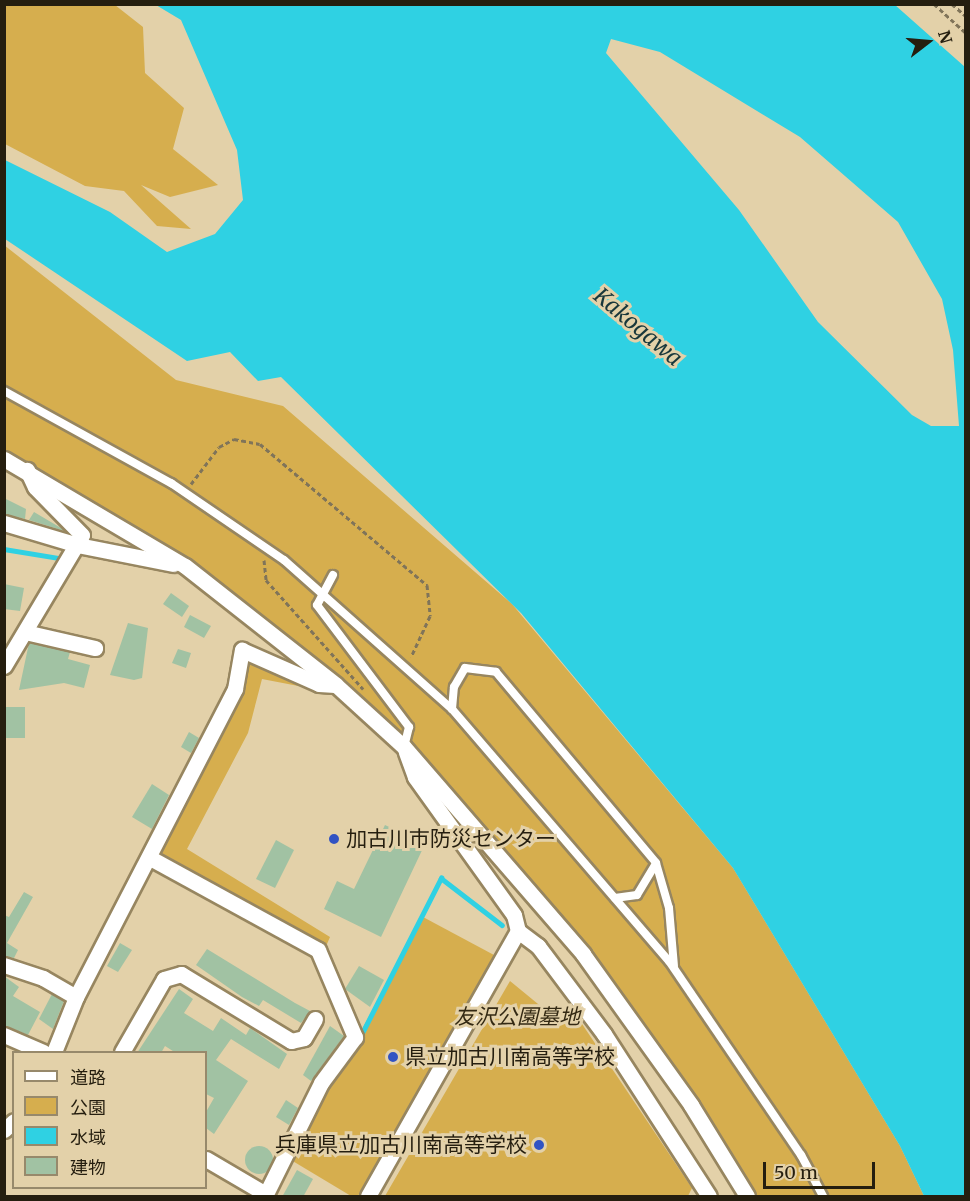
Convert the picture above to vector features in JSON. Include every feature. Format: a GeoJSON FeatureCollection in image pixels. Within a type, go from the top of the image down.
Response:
{"type":"FeatureCollection","features":[{"type":"Feature","properties":{"kind":"street"},"geometry":{"type":"LineString","coordinates":[[4,459],[27,470],[184,566],[336,685],[404,747],[583,954],[691,1105],[747,1197]]}},
{"type":"Feature","properties":{"kind":"street"},"geometry":{"type":"LineString","coordinates":[[4,666],[82,535],[35,487],[27,470]]}},
{"type":"Feature","properties":{"kind":"street"},"geometry":{"type":"LineString","coordinates":[[4,523],[78,545],[184,566]]}},
{"type":"Feature","properties":{"kind":"street"},"geometry":{"type":"LineString","coordinates":[[25,632],[95,648]]}},
{"type":"Feature","properties":{"kind":"street"},"geometry":{"type":"LineString","coordinates":[[55,1051],[76,997],[152,859],[235,689],[242,650],[319,684],[336,685]]}},
{"type":"Feature","properties":{"kind":"street"},"geometry":{"type":"LineString","coordinates":[[404,747],[415,777],[514,915],[518,931],[538,946],[604,1034],[709,1197]]}},
{"type":"Feature","properties":{"kind":"street"},"geometry":{"type":"LineString","coordinates":[[152,859],[318,950],[355,1037],[321,1083],[264,1195],[207,1160]]}},
{"type":"Feature","properties":{"kind":"street"},"geometry":{"type":"LineString","coordinates":[[368,1197],[518,931]]}},
{"type":"Feature","properties":{"kind":"street"},"geometry":{"type":"LineString","coordinates":[[4,965],[43,978],[76,997]]}},
{"type":"Feature","properties":{"kind":"street"},"geometry":{"type":"LineString","coordinates":[[123,1051],[164,979],[181,974],[291,1041],[304,1038],[315,1019]]}},
{"type":"Feature","properties":{"kind":"street"},"geometry":{"type":"LineString","coordinates":[[4,1035],[39,1051]]}},
{"type":"Feature","properties":{"kind":"lane"},"geometry":{"type":"LineString","coordinates":[[4,391],[184,492],[271,552],[320,592],[452,709],[674,967],[801,1155],[823,1197]]}},
{"type":"Feature","properties":{"kind":"lane"},"geometry":{"type":"LineString","coordinates":[[333,574],[320,592],[317,605],[409,727],[404,747]]}},
{"type":"Feature","properties":{"kind":"lane"},"geometry":{"type":"LineString","coordinates":[[452,709],[454,687],[465,668],[496,672],[656,863],[669,908],[674,967]]}},
{"type":"Feature","properties":{"kind":"lane"},"geometry":{"type":"LineString","coordinates":[[615,898],[638,895],[656,863]]}},
{"type":"Feature","properties":{"kind":"path"},"geometry":{"type":"LineString","coordinates":[[934,4],[966,33]]}},
{"type":"Feature","properties":{"kind":"path"},"geometry":{"type":"LineString","coordinates":[[952,4],[966,16]]}},
{"type":"Feature","properties":{"kind":"path"},"geometry":{"type":"LineString","coordinates":[[184,492],[219,447],[247,438],[331,500],[427,585],[430,616],[412,648],[408,671]]}},
{"type":"Feature","properties":{"kind":"path"},"geometry":{"type":"LineString","coordinates":[[271,552],[262,563],[266,580],[335,651],[367,694]]}},
{"type":"Feature","properties":{"kind":"green space"},"geometry":{"type":"Polygon","coordinates":[[[4,5],[115,5],[143,27],[145,73],[184,108],[173,149],[218,185],[170,197],[141,185],[191,229],[157,226],[124,191],[85,186],[5,144],[4,5]]]}},
{"type":"Feature","properties":{"kind":"green space"},"geometry":{"type":"Polygon","coordinates":[[[4,245],[176,380],[283,406],[512,604],[733,868],[900,1146],[924,1196],[755,1196],[698,1103],[592,954],[382,716],[330,668],[171,549],[5,452],[4,245]]]}},
{"type":"Feature","properties":{"kind":"green space"},"geometry":{"type":"Polygon","coordinates":[[[247,656],[314,689],[262,679],[248,733],[187,849],[330,937],[324,951],[159,859],[237,695],[247,656]]]}},
{"type":"Feature","properties":{"kind":"green space","name":"県立加古川南高等学校"},"geometry":{"type":"Polygon","coordinates":[[[423,917],[494,955],[358,1196],[351,1196],[291,1160],[423,917]]]}},
{"type":"Feature","properties":{"kind":"green space","name":"兵庫県立加古川南高等学校"},"geometry":{"type":"Polygon","coordinates":[[[510,981],[560,1022],[572,1009],[692,1188],[688,1196],[385,1196],[510,981]]]}},
{"type":"Feature","properties":{"kind":"water","name":"Kakogawa"},"geometry":{"type":"Polygon","coordinates":[[[156,5],[895,5],[965,67],[965,1196],[924,1196],[900,1146],[733,868],[521,613],[281,377],[258,381],[230,352],[187,361],[5,239],[5,160],[110,212],[167,252],[215,234],[243,200],[237,150],[181,20],[156,5]],[[611,39],[606,53],[739,210],[818,322],[912,415],[931,426],[959,426],[953,350],[942,299],[898,222],[800,137],[660,52],[611,39]]]}},
{"type":"Feature","properties":{"kind":"building"},"geometry":{"type":"Polygon","coordinates":[[[4,498],[26,509],[25,519],[4,514],[4,498]]]}},
{"type":"Feature","properties":{"kind":"building"},"geometry":{"type":"Polygon","coordinates":[[[34,512],[61,528],[64,531],[29,520],[34,512]]]}},
{"type":"Feature","properties":{"kind":"building"},"geometry":{"type":"Polygon","coordinates":[[[4,584],[24,588],[20,611],[4,609],[4,584]]]}},
{"type":"Feature","properties":{"kind":"building"},"geometry":{"type":"Polygon","coordinates":[[[171,593],[189,606],[182,617],[163,604],[171,593]]]}},
{"type":"Feature","properties":{"kind":"building"},"geometry":{"type":"Polygon","coordinates":[[[190,615],[211,626],[204,638],[184,627],[190,615]]]}},
{"type":"Feature","properties":{"kind":"building"},"geometry":{"type":"Polygon","coordinates":[[[128,623],[148,628],[142,678],[134,680],[110,675],[128,623]]]}},
{"type":"Feature","properties":{"kind":"building"},"geometry":{"type":"Polygon","coordinates":[[[29,643],[70,652],[68,659],[90,665],[84,688],[64,683],[19,690],[29,643]]]}},
{"type":"Feature","properties":{"kind":"building"},"geometry":{"type":"Polygon","coordinates":[[[178,649],[191,653],[186,668],[172,663],[178,649]]]}},
{"type":"Feature","properties":{"kind":"building"},"geometry":{"type":"Polygon","coordinates":[[[6,707],[25,707],[25,738],[6,738],[6,707]]]}},
{"type":"Feature","properties":{"kind":"building"},"geometry":{"type":"Polygon","coordinates":[[[189,732],[199,738],[191,753],[181,747],[189,732]]]}},
{"type":"Feature","properties":{"kind":"building"},"geometry":{"type":"Polygon","coordinates":[[[152,784],[169,795],[152,829],[132,817],[152,784]]]}},
{"type":"Feature","properties":{"kind":"building","name":"加古川市防災センター"},"geometry":{"type":"Polygon","coordinates":[[[385,825],[425,844],[381,937],[324,909],[337,881],[354,889],[385,825]]]}},
{"type":"Feature","properties":{"kind":"building"},"geometry":{"type":"Polygon","coordinates":[[[276,840],[294,850],[275,888],[256,879],[276,840]]]}},
{"type":"Feature","properties":{"kind":"building"},"geometry":{"type":"Polygon","coordinates":[[[24,892],[33,897],[7,943],[18,950],[14,958],[4,956],[4,915],[9,917],[24,892]]]}},
{"type":"Feature","properties":{"kind":"building"},"geometry":{"type":"Polygon","coordinates":[[[120,943],[132,950],[118,972],[107,966],[120,943]]]}},
{"type":"Feature","properties":{"kind":"building"},"geometry":{"type":"Polygon","coordinates":[[[207,949],[310,1011],[301,1023],[263,1000],[259,1006],[242,997],[196,965],[207,949]]]}},
{"type":"Feature","properties":{"kind":"building"},"geometry":{"type":"Polygon","coordinates":[[[359,966],[384,980],[370,1007],[345,989],[359,966]]]}},
{"type":"Feature","properties":{"kind":"building"},"geometry":{"type":"Polygon","coordinates":[[[4,976],[19,987],[13,996],[40,1012],[28,1035],[4,1025],[4,976]]]}},
{"type":"Feature","properties":{"kind":"building"},"geometry":{"type":"Polygon","coordinates":[[[179,989],[193,999],[184,1013],[213,1031],[221,1018],[246,1035],[250,1028],[287,1054],[279,1069],[231,1039],[216,1060],[248,1081],[214,1134],[207,1129],[207,1110],[214,1098],[207,1094],[207,1051],[173,1051],[165,1046],[162,1051],[138,1051],[179,989]]]}},
{"type":"Feature","properties":{"kind":"building"},"geometry":{"type":"Polygon","coordinates":[[[52,994],[64,1001],[53,1029],[39,1019],[52,994]]]}},
{"type":"Feature","properties":{"kind":"building"},"geometry":{"type":"Polygon","coordinates":[[[330,1026],[344,1036],[311,1081],[303,1075],[330,1026]]]}},
{"type":"Feature","properties":{"kind":"building"},"geometry":{"type":"Polygon","coordinates":[[[286,1100],[298,1108],[289,1125],[276,1117],[286,1100]]]}},
{"type":"Feature","properties":{"kind":"building"},"geometry":{"type":"Polygon","coordinates":[[[259,1146],[269,1150],[273,1160],[269,1170],[259,1174],[249,1170],[245,1160],[249,1150],[259,1146]]]}},
{"type":"Feature","properties":{"kind":"building"},"geometry":{"type":"Polygon","coordinates":[[[297,1170],[313,1179],[303,1197],[282,1197],[297,1170]]]}},
{"type":"Feature","properties":{"kind":"waterway"},"geometry":{"type":"LineString","coordinates":[[4,549],[65,559]]}},
{"type":"Feature","properties":{"kind":"waterway"},"geometry":{"type":"LineString","coordinates":[[359,1039],[441,878],[502,925]]}},
{"type":"Feature","properties":{"kind":"waterway"},"geometry":{"type":"LineString","coordinates":[[305,1131],[318,1104]]}},
{"type":"Feature","properties":{"kind":"place","name":"加古川市防災センター"},"geometry":{"type":"Point","coordinates":[334,839]}},
{"type":"Feature","properties":{"kind":"place","name":"県立加古川南高等学校"},"geometry":{"type":"Point","coordinates":[393,1057]}},
{"type":"Feature","properties":{"kind":"place","name":"兵庫県立加古川南高等学校"},"geometry":{"type":"Point","coordinates":[539,1145]}},
{"type":"Feature","properties":{"kind":"park label","name":"友沢公園墓地"},"geometry":{"type":"Point","coordinates":[517,1017]}}]}
